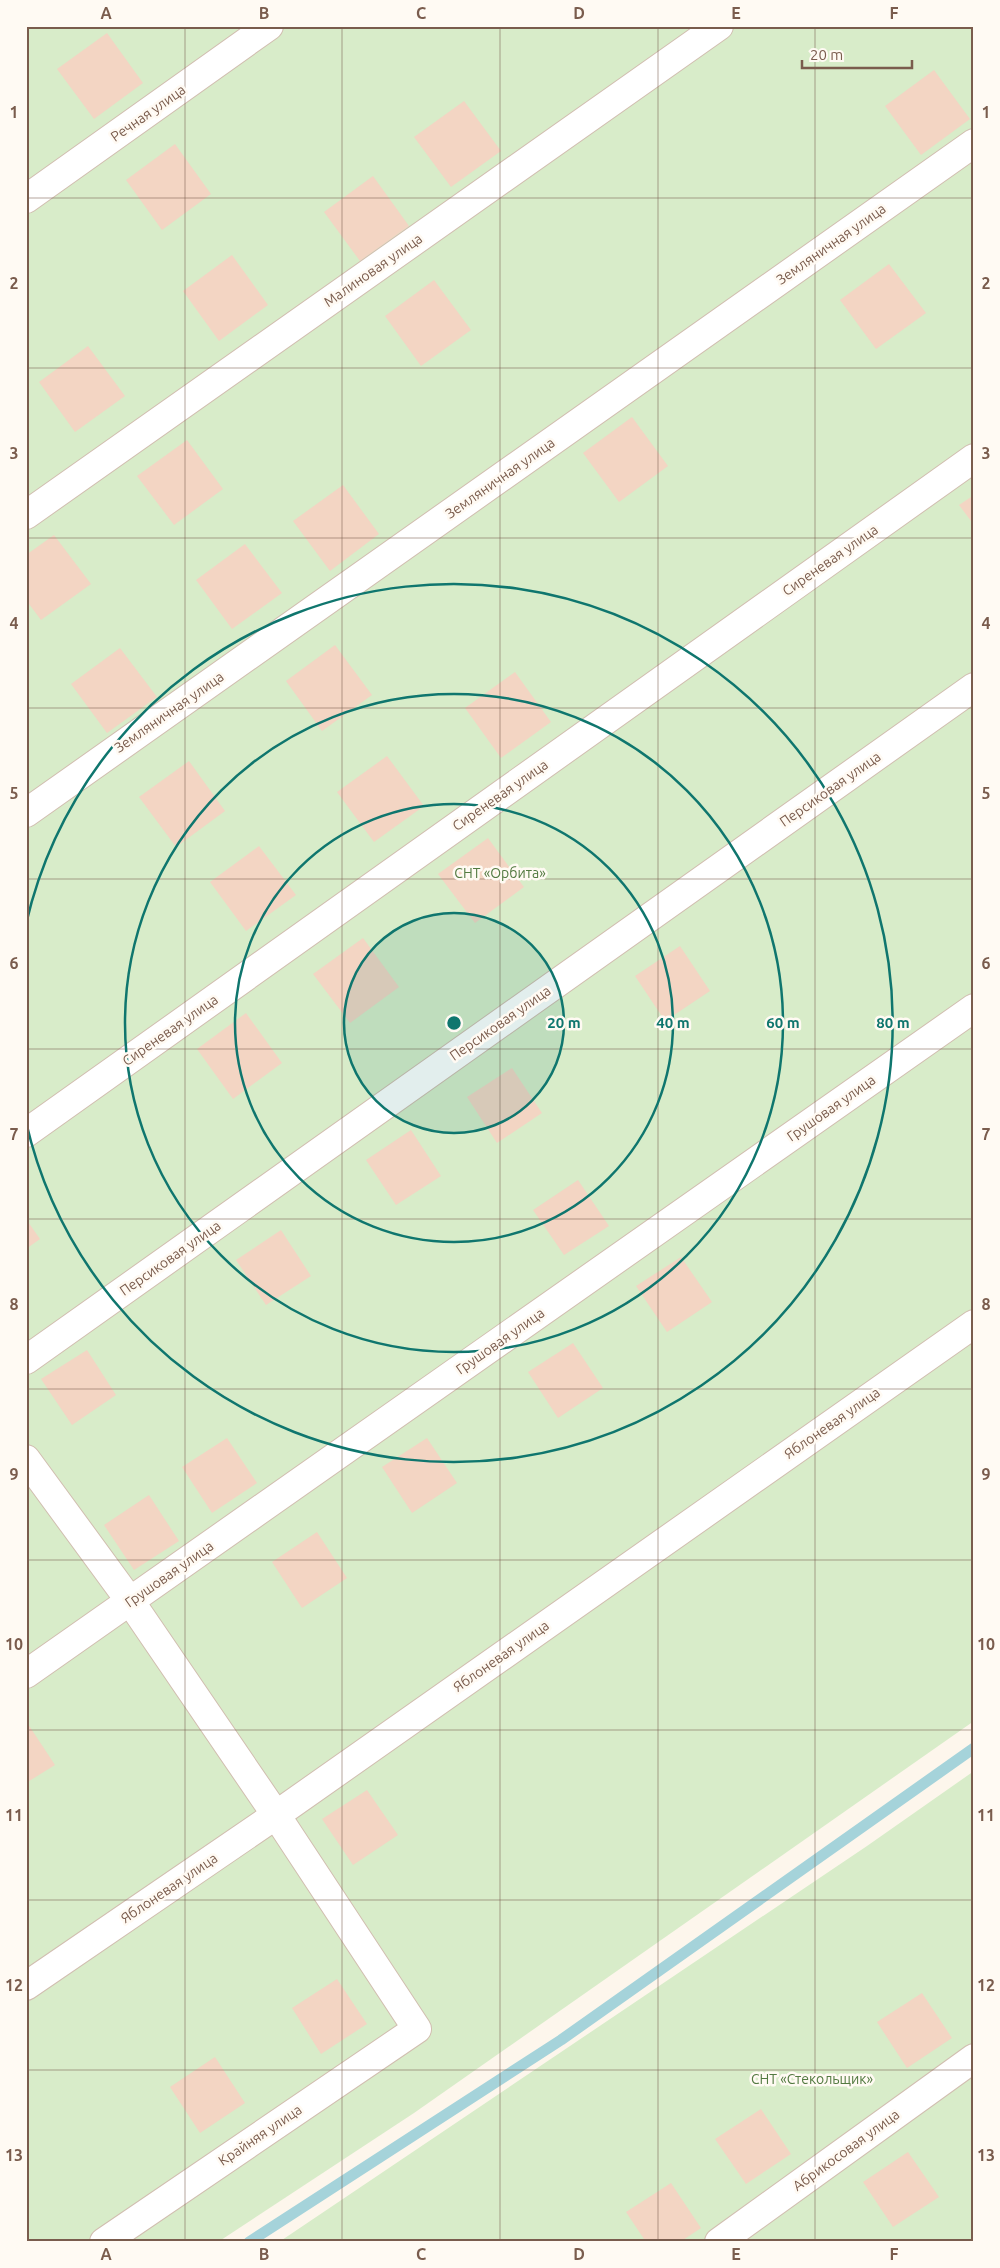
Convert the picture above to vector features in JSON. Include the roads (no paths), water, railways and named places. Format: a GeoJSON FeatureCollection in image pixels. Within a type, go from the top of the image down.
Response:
{"type":"FeatureCollection","features":[{"type":"Feature","properties":{"kind":"street","name":"Речная улица"},"geometry":{"type":"LineString","coordinates":[[26,199],[269,26]]}},
{"type":"Feature","properties":{"kind":"street","name":"Малиновая улица"},"geometry":{"type":"LineString","coordinates":[[26,515],[719,26]]}},
{"type":"Feature","properties":{"kind":"street","name":"Земляничная улица"},"geometry":{"type":"LineString","coordinates":[[26,813],[974,143]]}},
{"type":"Feature","properties":{"kind":"street","name":"Сиреневая улица"},"geometry":{"type":"LineString","coordinates":[[26,1132],[974,458]]}},
{"type":"Feature","properties":{"kind":"street","name":"Персиковая улица"},"geometry":{"type":"LineString","coordinates":[[26,1360],[974,687]]}},
{"type":"Feature","properties":{"kind":"street","name":"Грушовая улица"},"geometry":{"type":"LineString","coordinates":[[26,1674],[974,1008]]}},
{"type":"Feature","properties":{"kind":"street","name":"Яблоневая улица"},"geometry":{"type":"LineString","coordinates":[[26,1986],[276,1814],[974,1324]]}},
{"type":"Feature","properties":{"kind":"street"},"geometry":{"type":"LineString","coordinates":[[26,1459],[130,1601],[276,1814]]}},
{"type":"Feature","properties":{"kind":"street","name":"Крайняя улица"},"geometry":{"type":"LineString","coordinates":[[104,2242],[417,2029],[276,1814]]}},
{"type":"Feature","properties":{"kind":"street","name":"Абрикосовая улица"},"geometry":{"type":"LineString","coordinates":[[719,2242],[974,2058]]}},
{"type":"Feature","properties":{"kind":"waterway"},"geometry":{"type":"LineString","coordinates":[[249,2242],[561,2040],[974,1748]]}},
{"type":"Feature","properties":{"kind":"park label","name":"СНТ «Орбита»"},"geometry":{"type":"Point","coordinates":[500,873]}},
{"type":"Feature","properties":{"kind":"park label","name":"СНТ «Стекольщик»"},"geometry":{"type":"Point","coordinates":[812,2079]}}]}
